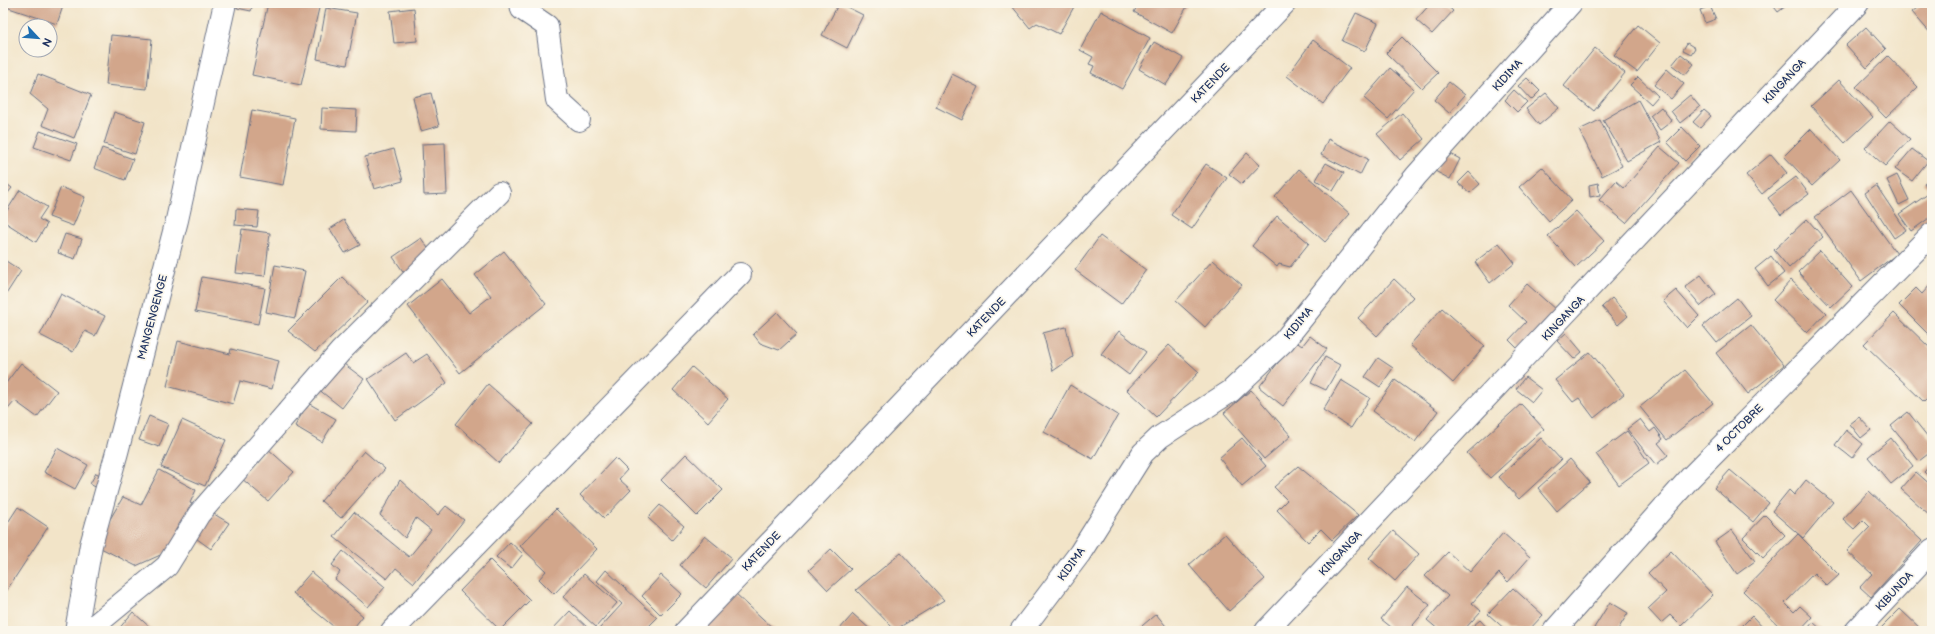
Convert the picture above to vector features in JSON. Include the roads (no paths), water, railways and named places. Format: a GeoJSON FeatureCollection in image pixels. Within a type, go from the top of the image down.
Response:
{"type":"FeatureCollection","features":[{"type":"Feature","properties":{"kind":"street","name":"MANGENGENGE"},"geometry":{"type":"LineString","coordinates":[[76,631],[91,545],[119,445],[177,220],[225,3]]}},
{"type":"Feature","properties":{"kind":"street"},"geometry":{"type":"LineString","coordinates":[[521,3],[522,9],[547,26],[557,100],[579,120]]}},
{"type":"Feature","properties":{"kind":"street","name":"KATENDE"},"geometry":{"type":"LineString","coordinates":[[686,631],[1285,3]]}},
{"type":"Feature","properties":{"kind":"street","name":"KIDIMA"},"geometry":{"type":"LineString","coordinates":[[1021,631],[1080,553],[1143,453],[1160,437],[1231,391],[1284,341],[1416,176],[1571,3]]}},
{"type":"Feature","properties":{"kind":"street","name":"KINGANGA"},"geometry":{"type":"LineString","coordinates":[[1266,631],[1858,3]]}},
{"type":"Feature","properties":{"kind":"street"},"geometry":{"type":"LineString","coordinates":[[88,631],[167,566],[199,514],[342,351],[499,193]]}},
{"type":"Feature","properties":{"kind":"street","name":"4 OCTOBRE"},"geometry":{"type":"LineString","coordinates":[[1554,631],[1690,478],[1932,234]]}},
{"type":"Feature","properties":{"kind":"street"},"geometry":{"type":"LineString","coordinates":[[392,631],[740,274]]}},
{"type":"Feature","properties":{"kind":"street","name":"KIBUNDA"},"geometry":{"type":"LineString","coordinates":[[1856,631],[1932,550]]}}]}
